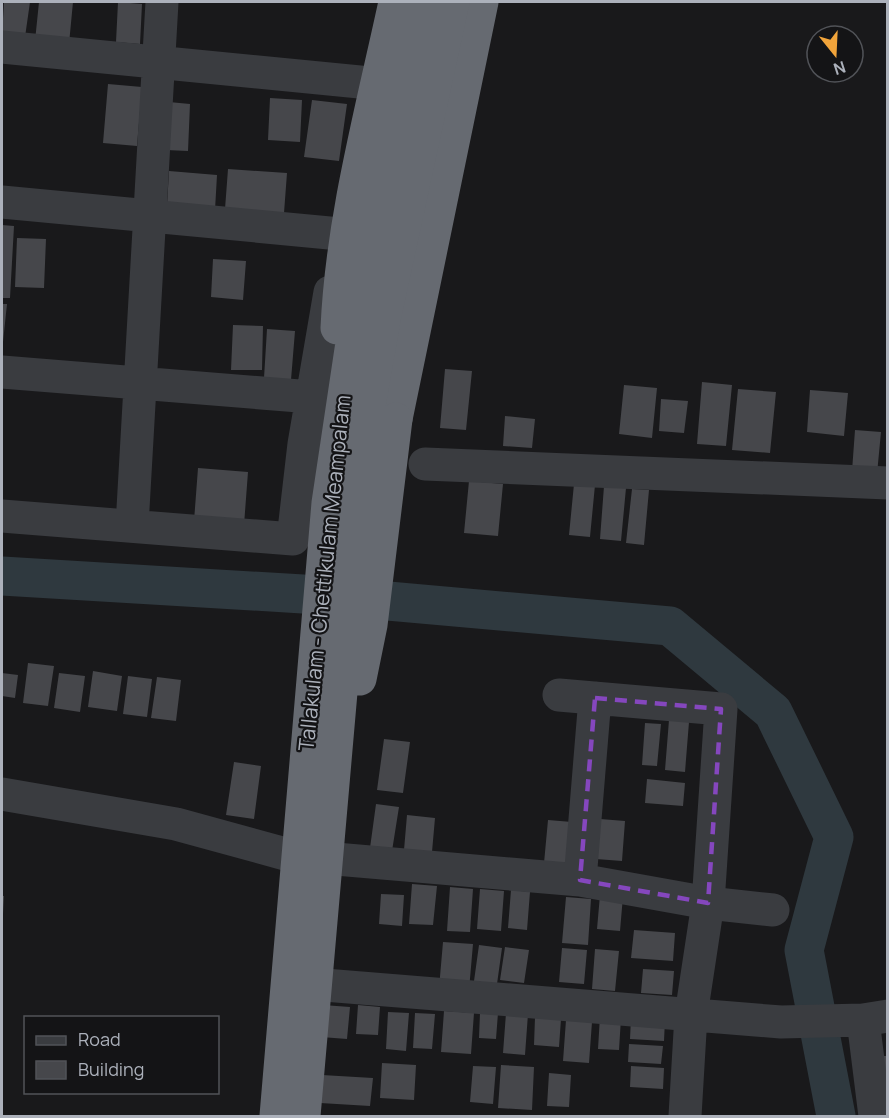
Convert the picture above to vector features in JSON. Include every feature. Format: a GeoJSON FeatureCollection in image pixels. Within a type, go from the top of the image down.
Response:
{"type":"FeatureCollection","features":[{"type":"Feature","properties":{"kind":"highway"},"geometry":{"type":"LineString","coordinates":[[326,404],[336,341],[343,256],[350,208],[395,2]]}},
{"type":"Feature","properties":{"kind":"highway","name":"Tallakulam - Chettikulam Meampalam"},"geometry":{"type":"LineString","coordinates":[[276,1116],[325,537],[326,404],[356,316],[425,2]]}},
{"type":"Feature","properties":{"kind":"highway","name":"Tallakulam - Chettikulam Meampalam"},"geometry":{"type":"LineString","coordinates":[[304,1116],[365,429],[385,315],[453,2]]}},
{"type":"Feature","properties":{"kind":"highway"},"geometry":{"type":"LineString","coordinates":[[335,759],[355,700],[369,634],[396,419],[482,2]]}},
{"type":"Feature","properties":{"kind":"street"},"geometry":{"type":"LineString","coordinates":[[132,526],[162,2]]}},
{"type":"Feature","properties":{"kind":"street"},"geometry":{"type":"LineString","coordinates":[[2,516],[293,539],[326,404],[340,234],[385,2]]}},
{"type":"Feature","properties":{"kind":"street"},"geometry":{"type":"LineString","coordinates":[[2,47],[370,83]]}},
{"type":"Feature","properties":{"kind":"street"},"geometry":{"type":"LineString","coordinates":[[2,202],[340,234]]}},
{"type":"Feature","properties":{"kind":"street"},"geometry":{"type":"LineString","coordinates":[[2,372],[326,404]]}},
{"type":"Feature","properties":{"kind":"street"},"geometry":{"type":"LineString","coordinates":[[425,464],[888,483]]}},
{"type":"Feature","properties":{"kind":"street"},"geometry":{"type":"LineString","coordinates":[[560,695],[721,709],[708,903],[691,1015],[685,1116]]}},
{"type":"Feature","properties":{"kind":"street"},"geometry":{"type":"LineString","coordinates":[[580,880],[595,698]]}},
{"type":"Feature","properties":{"kind":"street"},"geometry":{"type":"LineString","coordinates":[[2,794],[176,824],[289,855],[580,880],[708,903],[773,910]]}},
{"type":"Feature","properties":{"kind":"street"},"geometry":{"type":"LineString","coordinates":[[324,985],[781,1022],[865,1019],[875,1116]]}},
{"type":"Feature","properties":{"kind":"highlighted area"},"geometry":{"type":"Polygon","coordinates":[[[595,698],[721,709],[708,903],[580,880],[595,698]]]}},
{"type":"Feature","properties":{"kind":"building"},"geometry":{"type":"Polygon","coordinates":[[[4,2],[30,2],[25,37],[2,34],[4,2]]]}},
{"type":"Feature","properties":{"kind":"building"},"geometry":{"type":"Polygon","coordinates":[[[39,2],[73,2],[69,44],[35,41],[39,2]]]}},
{"type":"Feature","properties":{"kind":"building"},"geometry":{"type":"Polygon","coordinates":[[[118,2],[142,4],[140,44],[116,42],[118,2]]]}},
{"type":"Feature","properties":{"kind":"building"},"geometry":{"type":"Polygon","coordinates":[[[108,84],[142,87],[137,146],[103,143],[108,84]]]}},
{"type":"Feature","properties":{"kind":"building"},"geometry":{"type":"Polygon","coordinates":[[[270,98],[302,100],[300,142],[268,140],[270,98]]]}},
{"type":"Feature","properties":{"kind":"building"},"geometry":{"type":"Polygon","coordinates":[[[312,100],[347,104],[339,161],[304,157],[312,100]]]}},
{"type":"Feature","properties":{"kind":"building"},"geometry":{"type":"Polygon","coordinates":[[[169,102],[190,104],[188,151],[166,150],[169,102]]]}},
{"type":"Feature","properties":{"kind":"building"},"geometry":{"type":"Polygon","coordinates":[[[228,169],[287,173],[284,213],[225,209],[228,169]]]}},
{"type":"Feature","properties":{"kind":"building"},"geometry":{"type":"Polygon","coordinates":[[[169,171],[217,175],[215,210],[167,206],[169,171]]]}},
{"type":"Feature","properties":{"kind":"building"},"geometry":{"type":"Polygon","coordinates":[[[2,225],[14,226],[10,298],[2,298],[2,225]]]}},
{"type":"Feature","properties":{"kind":"building"},"geometry":{"type":"Polygon","coordinates":[[[17,238],[46,239],[44,288],[15,287],[17,238]]]}},
{"type":"Feature","properties":{"kind":"building"},"geometry":{"type":"Polygon","coordinates":[[[213,259],[246,261],[243,300],[211,297],[213,259]]]}},
{"type":"Feature","properties":{"kind":"building"},"geometry":{"type":"Polygon","coordinates":[[[2,304],[7,304],[3,342],[2,342],[2,304]]]}},
{"type":"Feature","properties":{"kind":"building"},"geometry":{"type":"Polygon","coordinates":[[[233,325],[263,326],[262,370],[231,370],[233,325]]]}},
{"type":"Feature","properties":{"kind":"building"},"geometry":{"type":"Polygon","coordinates":[[[267,329],[295,331],[291,380],[264,378],[267,329]]]}},
{"type":"Feature","properties":{"kind":"building"},"geometry":{"type":"Polygon","coordinates":[[[445,369],[472,371],[466,430],[440,428],[445,369]]]}},
{"type":"Feature","properties":{"kind":"building"},"geometry":{"type":"Polygon","coordinates":[[[702,382],[732,385],[726,446],[697,444],[702,382]]]}},
{"type":"Feature","properties":{"kind":"building"},"geometry":{"type":"Polygon","coordinates":[[[624,385],[657,388],[652,438],[619,434],[624,385]]]}},
{"type":"Feature","properties":{"kind":"building"},"geometry":{"type":"Polygon","coordinates":[[[738,389],[776,392],[770,453],[732,450],[738,389]]]}},
{"type":"Feature","properties":{"kind":"building"},"geometry":{"type":"Polygon","coordinates":[[[810,390],[848,393],[844,436],[807,432],[810,390]]]}},
{"type":"Feature","properties":{"kind":"building"},"geometry":{"type":"Polygon","coordinates":[[[661,399],[688,401],[684,433],[659,431],[661,399]]]}},
{"type":"Feature","properties":{"kind":"building"},"geometry":{"type":"Polygon","coordinates":[[[505,416],[535,419],[532,448],[503,446],[505,416]]]}},
{"type":"Feature","properties":{"kind":"building"},"geometry":{"type":"Polygon","coordinates":[[[855,430],[881,432],[877,474],[852,471],[855,430]]]}},
{"type":"Feature","properties":{"kind":"building"},"geometry":{"type":"Polygon","coordinates":[[[198,468],[248,472],[244,525],[194,521],[198,468]]]}},
{"type":"Feature","properties":{"kind":"building"},"geometry":{"type":"Polygon","coordinates":[[[469,481],[503,484],[498,536],[464,533],[469,481]]]}},
{"type":"Feature","properties":{"kind":"building"},"geometry":{"type":"Polygon","coordinates":[[[574,484],[595,485],[590,537],[569,535],[574,484]]]}},
{"type":"Feature","properties":{"kind":"building"},"geometry":{"type":"Polygon","coordinates":[[[604,486],[626,488],[621,541],[600,539],[604,486]]]}},
{"type":"Feature","properties":{"kind":"building"},"geometry":{"type":"Polygon","coordinates":[[[632,489],[649,490],[644,545],[626,543],[632,489]]]}},
{"type":"Feature","properties":{"kind":"building"},"geometry":{"type":"Polygon","coordinates":[[[28,663],[54,666],[48,706],[23,703],[28,663]]]}},
{"type":"Feature","properties":{"kind":"building"},"geometry":{"type":"Polygon","coordinates":[[[93,671],[122,676],[117,711],[88,707],[93,671]]]}},
{"type":"Feature","properties":{"kind":"building"},"geometry":{"type":"Polygon","coordinates":[[[2,673],[18,675],[15,698],[2,696],[2,673]]]}},
{"type":"Feature","properties":{"kind":"building"},"geometry":{"type":"Polygon","coordinates":[[[59,673],[85,676],[80,712],[54,708],[59,673]]]}},
{"type":"Feature","properties":{"kind":"building"},"geometry":{"type":"Polygon","coordinates":[[[128,676],[152,679],[147,717],[123,714],[128,676]]]}},
{"type":"Feature","properties":{"kind":"building"},"geometry":{"type":"Polygon","coordinates":[[[157,677],[181,680],[176,721],[151,718],[157,677]]]}},
{"type":"Feature","properties":{"kind":"building"},"geometry":{"type":"Polygon","coordinates":[[[669,720],[689,722],[685,772],[665,770],[669,720]]]}},
{"type":"Feature","properties":{"kind":"building"},"geometry":{"type":"Polygon","coordinates":[[[645,723],[661,724],[657,766],[642,765],[645,723]]]}},
{"type":"Feature","properties":{"kind":"building"},"geometry":{"type":"Polygon","coordinates":[[[384,739],[410,742],[403,793],[377,790],[384,739]]]}},
{"type":"Feature","properties":{"kind":"building"},"geometry":{"type":"Polygon","coordinates":[[[234,762],[261,766],[254,819],[226,815],[234,762]]]}},
{"type":"Feature","properties":{"kind":"building"},"geometry":{"type":"Polygon","coordinates":[[[647,779],[685,783],[683,806],[645,803],[647,779]]]}},
{"type":"Feature","properties":{"kind":"building"},"geometry":{"type":"Polygon","coordinates":[[[376,804],[399,807],[392,851],[370,848],[376,804]]]}},
{"type":"Feature","properties":{"kind":"building"},"geometry":{"type":"Polygon","coordinates":[[[407,815],[435,818],[432,852],[404,850],[407,815]]]}},
{"type":"Feature","properties":{"kind":"building"},"geometry":{"type":"Polygon","coordinates":[[[600,819],[625,821],[622,861],[596,859],[600,819]]]}},
{"type":"Feature","properties":{"kind":"building"},"geometry":{"type":"Polygon","coordinates":[[[548,820],[572,822],[568,864],[544,863],[548,820]]]}},
{"type":"Feature","properties":{"kind":"building"},"geometry":{"type":"Polygon","coordinates":[[[412,884],[437,886],[433,925],[409,924],[412,884]]]}},
{"type":"Feature","properties":{"kind":"building"},"geometry":{"type":"Polygon","coordinates":[[[450,887],[473,889],[470,932],[447,931],[450,887]]]}},
{"type":"Feature","properties":{"kind":"building"},"geometry":{"type":"Polygon","coordinates":[[[480,889],[504,891],[501,931],[477,929],[480,889]]]}},
{"type":"Feature","properties":{"kind":"building"},"geometry":{"type":"Polygon","coordinates":[[[511,890],[530,892],[527,930],[508,928],[511,890]]]}},
{"type":"Feature","properties":{"kind":"building"},"geometry":{"type":"Polygon","coordinates":[[[381,894],[404,895],[402,926],[379,924],[381,894]]]}},
{"type":"Feature","properties":{"kind":"building"},"geometry":{"type":"Polygon","coordinates":[[[600,895],[623,896],[620,931],[597,929],[600,895]]]}},
{"type":"Feature","properties":{"kind":"building"},"geometry":{"type":"Polygon","coordinates":[[[2,896],[4,896],[3,914],[2,914],[2,896]]]}},
{"type":"Feature","properties":{"kind":"building"},"geometry":{"type":"Polygon","coordinates":[[[566,897],[591,899],[588,945],[562,943],[566,897]]]}},
{"type":"Feature","properties":{"kind":"building"},"geometry":{"type":"Polygon","coordinates":[[[634,930],[675,933],[673,961],[631,958],[634,930]]]}},
{"type":"Feature","properties":{"kind":"building"},"geometry":{"type":"Polygon","coordinates":[[[443,942],[473,944],[469,990],[439,988],[443,942]]]}},
{"type":"Feature","properties":{"kind":"building"},"geometry":{"type":"Polygon","coordinates":[[[479,945],[502,948],[497,984],[474,981],[479,945]]]}},
{"type":"Feature","properties":{"kind":"building"},"geometry":{"type":"Polygon","coordinates":[[[505,947],[529,950],[524,983],[500,980],[505,947]]]}},
{"type":"Feature","properties":{"kind":"building"},"geometry":{"type":"Polygon","coordinates":[[[562,948],[587,950],[584,984],[559,982],[562,948]]]}},
{"type":"Feature","properties":{"kind":"building"},"geometry":{"type":"Polygon","coordinates":[[[595,949],[619,951],[615,991],[592,989],[595,949]]]}},
{"type":"Feature","properties":{"kind":"building"},"geometry":{"type":"Polygon","coordinates":[[[643,969],[674,971],[672,995],[641,993],[643,969]]]}},
{"type":"Feature","properties":{"kind":"building"},"geometry":{"type":"Polygon","coordinates":[[[323,1005],[350,1007],[347,1039],[321,1037],[323,1005]]]}},
{"type":"Feature","properties":{"kind":"building"},"geometry":{"type":"Polygon","coordinates":[[[358,1005],[380,1007],[378,1035],[356,1034],[358,1005]]]}},
{"type":"Feature","properties":{"kind":"building"},"geometry":{"type":"Polygon","coordinates":[[[444,1011],[474,1013],[471,1054],[441,1052],[444,1011]]]}},
{"type":"Feature","properties":{"kind":"building"},"geometry":{"type":"Polygon","coordinates":[[[388,1012],[409,1013],[406,1051],[386,1049],[388,1012]]]}},
{"type":"Feature","properties":{"kind":"building"},"geometry":{"type":"Polygon","coordinates":[[[415,1013],[435,1014],[432,1049],[413,1048],[415,1013]]]}},
{"type":"Feature","properties":{"kind":"building"},"geometry":{"type":"Polygon","coordinates":[[[480,1013],[498,1013],[496,1039],[479,1038],[480,1013]]]}},
{"type":"Feature","properties":{"kind":"building"},"geometry":{"type":"Polygon","coordinates":[[[506,1013],[528,1014],[525,1055],[503,1053],[506,1013]]]}},
{"type":"Feature","properties":{"kind":"building"},"geometry":{"type":"Polygon","coordinates":[[[600,1016],[621,1018],[619,1050],[598,1049],[600,1016]]]}},
{"type":"Feature","properties":{"kind":"building"},"geometry":{"type":"Polygon","coordinates":[[[535,1017],[561,1019],[559,1047],[534,1045],[535,1017]]]}},
{"type":"Feature","properties":{"kind":"building"},"geometry":{"type":"Polygon","coordinates":[[[631,1018],[665,1020],[664,1041],[630,1039],[631,1018]]]}},
{"type":"Feature","properties":{"kind":"building"},"geometry":{"type":"Polygon","coordinates":[[[566,1020],[592,1022],[589,1063],[563,1061],[566,1020]]]}},
{"type":"Feature","properties":{"kind":"building"},"geometry":{"type":"Polygon","coordinates":[[[629,1044],[663,1046],[661,1064],[628,1062],[629,1044]]]}},
{"type":"Feature","properties":{"kind":"building"},"geometry":{"type":"Polygon","coordinates":[[[882,1056],[888,1056],[888,1088],[882,1056]]]}},
{"type":"Feature","properties":{"kind":"building"},"geometry":{"type":"Polygon","coordinates":[[[382,1063],[416,1065],[414,1100],[380,1098],[382,1063]]]}},
{"type":"Feature","properties":{"kind":"building"},"geometry":{"type":"Polygon","coordinates":[[[501,1065],[534,1067],[532,1110],[498,1108],[501,1065]]]}},
{"type":"Feature","properties":{"kind":"building"},"geometry":{"type":"Polygon","coordinates":[[[473,1066],[496,1067],[493,1104],[470,1102],[473,1066]]]}},
{"type":"Feature","properties":{"kind":"building"},"geometry":{"type":"Polygon","coordinates":[[[631,1066],[664,1068],[663,1089],[630,1087],[631,1066]]]}},
{"type":"Feature","properties":{"kind":"building"},"geometry":{"type":"Polygon","coordinates":[[[549,1073],[571,1075],[569,1107],[547,1106],[549,1073]]]}},
{"type":"Feature","properties":{"kind":"building"},"geometry":{"type":"Polygon","coordinates":[[[322,1075],[373,1078],[370,1106],[320,1103],[322,1075]]]}},
{"type":"Feature","properties":{"kind":"waterway"},"geometry":{"type":"LineString","coordinates":[[2,576],[303,594]]}},
{"type":"Feature","properties":{"kind":"waterway"},"geometry":{"type":"LineString","coordinates":[[388,601],[670,626],[773,712],[834,837],[804,950],[836,1116]]}}]}
